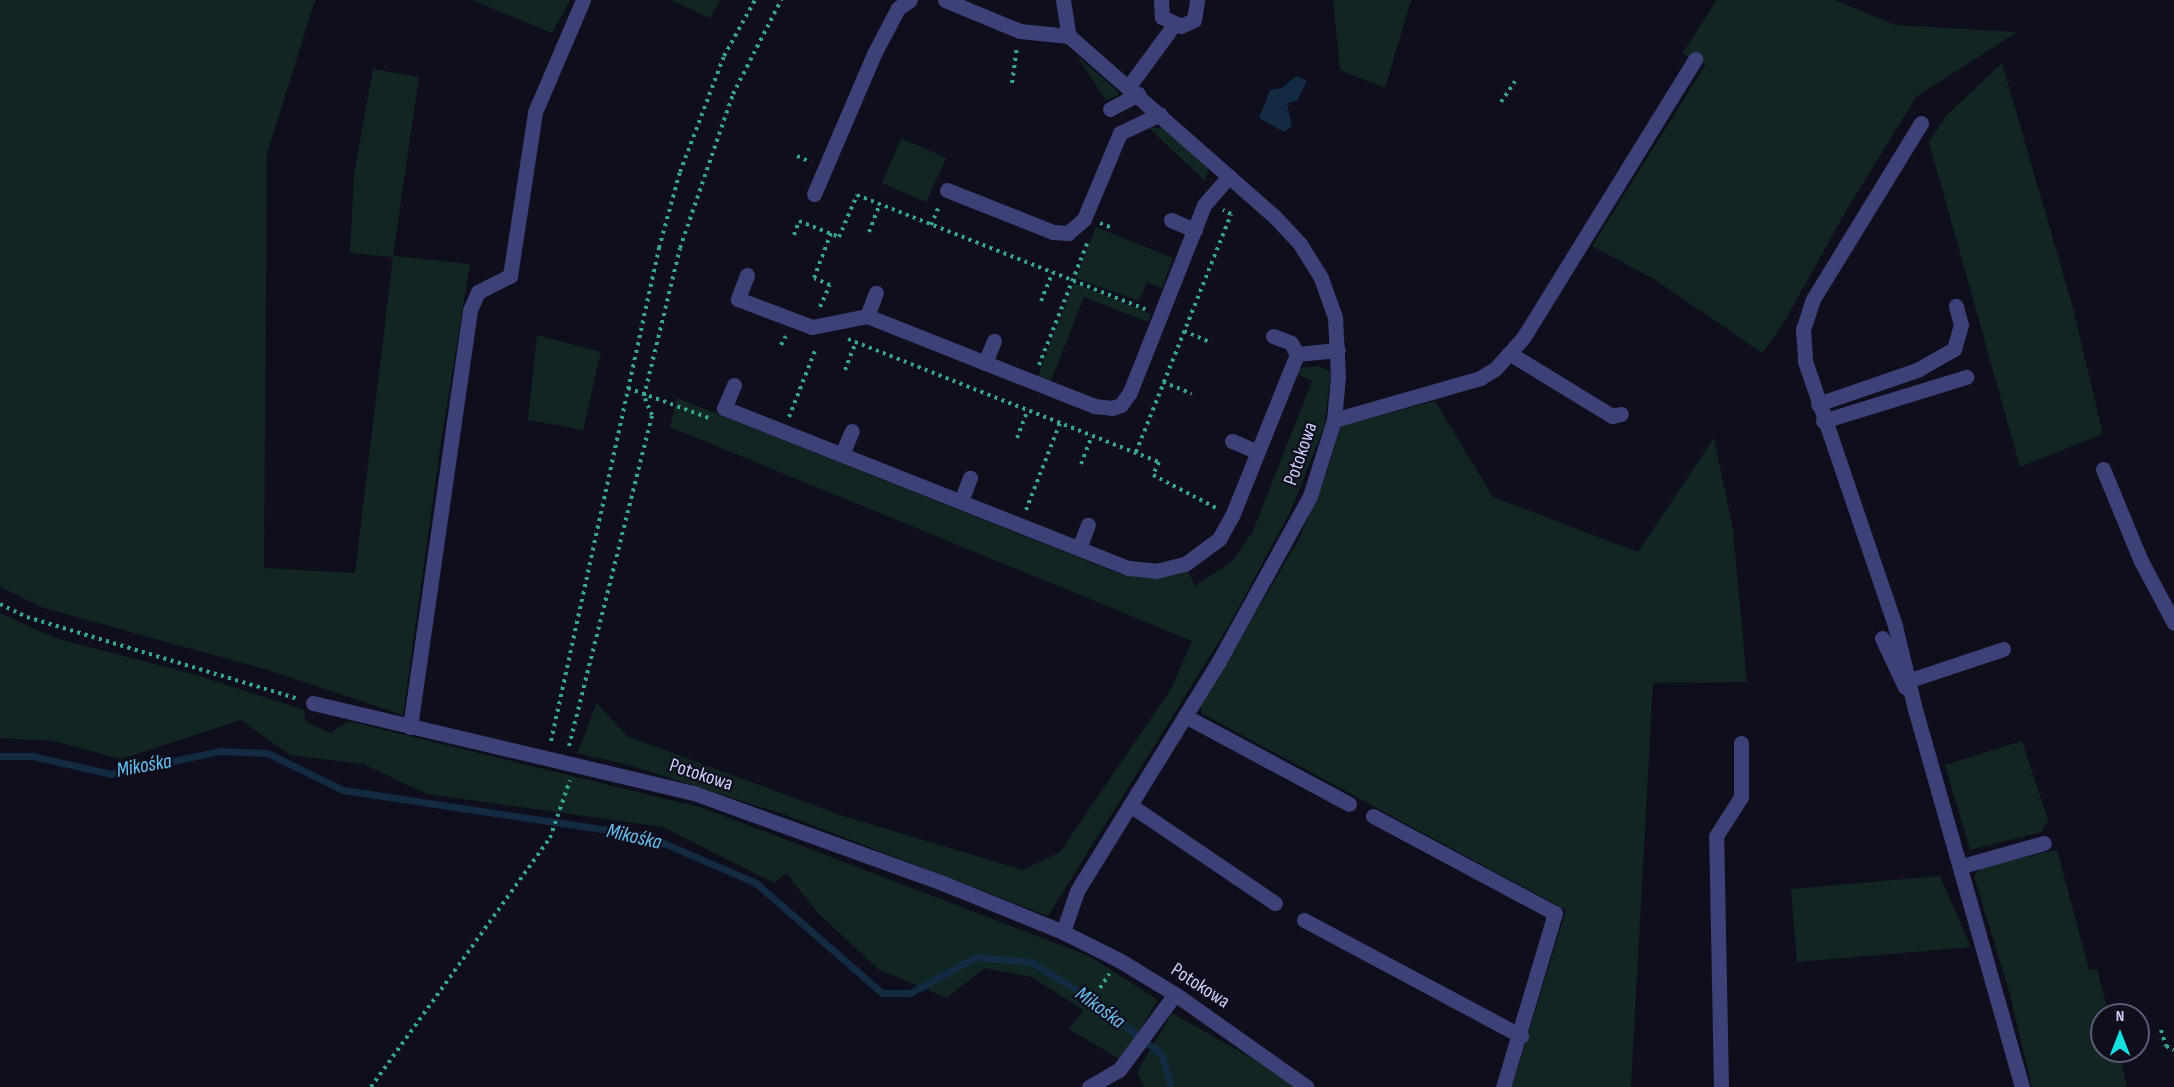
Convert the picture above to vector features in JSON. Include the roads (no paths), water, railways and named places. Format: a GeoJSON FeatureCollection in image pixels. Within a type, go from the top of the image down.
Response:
{"type":"FeatureCollection","features":[{"type":"Feature","properties":{"kind":"street"},"geometry":{"type":"LineString","coordinates":[[410,727],[470,310],[478,292],[510,276],[535,111],[583,0]]}},
{"type":"Feature","properties":{"kind":"street"},"geometry":{"type":"LineString","coordinates":[[814,194],[874,54],[898,8],[910,0]]}},
{"type":"Feature","properties":{"kind":"street"},"geometry":{"type":"LineString","coordinates":[[945,0],[1020,31],[1069,36],[1064,0]]}},
{"type":"Feature","properties":{"kind":"street"},"geometry":{"type":"LineString","coordinates":[[1161,0],[1162,16],[1173,26]]}},
{"type":"Feature","properties":{"kind":"street"},"geometry":{"type":"LineString","coordinates":[[1110,109],[1134,90],[1173,26],[1194,20],[1197,0]]}},
{"type":"Feature","properties":{"kind":"street","name":"Potokowa"},"geometry":{"type":"LineString","coordinates":[[1063,932],[1077,891],[1185,716],[1310,496],[1334,420],[1338,350],[1335,317],[1321,278],[1300,244],[1134,90],[1069,36]]}},
{"type":"Feature","properties":{"kind":"street"},"geometry":{"type":"LineString","coordinates":[[1334,420],[1480,378],[1495,369],[1523,338],[1695,58]]}},
{"type":"Feature","properties":{"kind":"street"},"geometry":{"type":"LineString","coordinates":[[947,190],[1053,232],[1068,233],[1084,219],[1120,133],[1160,114]]}},
{"type":"Feature","properties":{"kind":"street"},"geometry":{"type":"LineString","coordinates":[[1921,123],[1813,298],[1803,329],[1805,361],[1823,421],[1868,543],[1910,680],[1915,709],[1962,866],[2022,1087]]}},
{"type":"Feature","properties":{"kind":"street"},"geometry":{"type":"LineString","coordinates":[[747,275],[738,298],[812,327],[867,316],[1094,406],[1112,408],[1121,405],[1130,392],[1206,203],[1229,176]]}},
{"type":"Feature","properties":{"kind":"street"},"geometry":{"type":"LineString","coordinates":[[1171,220],[1194,230]]}},
{"type":"Feature","properties":{"kind":"street"},"geometry":{"type":"LineString","coordinates":[[867,316],[876,293]]}},
{"type":"Feature","properties":{"kind":"street"},"geometry":{"type":"LineString","coordinates":[[1818,404],[1917,370],[1954,349],[1961,326],[1956,306]]}},
{"type":"Feature","properties":{"kind":"street"},"geometry":{"type":"LineString","coordinates":[[1273,336],[1291,343],[1297,354]]}},
{"type":"Feature","properties":{"kind":"street"},"geometry":{"type":"LineString","coordinates":[[985,363],[994,340]]}},
{"type":"Feature","properties":{"kind":"street"},"geometry":{"type":"LineString","coordinates":[[1297,354],[1338,350]]}},
{"type":"Feature","properties":{"kind":"street"},"geometry":{"type":"LineString","coordinates":[[1509,353],[1612,416],[1621,414]]}},
{"type":"Feature","properties":{"kind":"street"},"geometry":{"type":"LineString","coordinates":[[734,385],[724,408],[1079,548],[1145,571],[1185,564],[1219,539],[1258,452],[1297,354]]}},
{"type":"Feature","properties":{"kind":"street"},"geometry":{"type":"LineString","coordinates":[[1823,421],[1966,377]]}},
{"type":"Feature","properties":{"kind":"street"},"geometry":{"type":"LineString","coordinates":[[842,454],[852,431]]}},
{"type":"Feature","properties":{"kind":"street"},"geometry":{"type":"LineString","coordinates":[[1232,441],[1258,452]]}},
{"type":"Feature","properties":{"kind":"street"},"geometry":{"type":"LineString","coordinates":[[2103,469],[2141,561],[2174,623]]}},
{"type":"Feature","properties":{"kind":"street"},"geometry":{"type":"LineString","coordinates":[[961,501],[970,478]]}},
{"type":"Feature","properties":{"kind":"street"},"geometry":{"type":"LineString","coordinates":[[1079,548],[1088,525]]}},
{"type":"Feature","properties":{"kind":"street"},"geometry":{"type":"LineString","coordinates":[[1882,638],[1915,709]]}},
{"type":"Feature","properties":{"kind":"street"},"geometry":{"type":"LineString","coordinates":[[1910,680],[2003,649]]}},
{"type":"Feature","properties":{"kind":"street","name":"Potokowa"},"geometry":{"type":"LineString","coordinates":[[312,703],[694,793],[945,884],[1063,932],[1175,994],[1307,1087]]}},
{"type":"Feature","properties":{"kind":"street"},"geometry":{"type":"LineString","coordinates":[[1185,716],[1349,804]]}},
{"type":"Feature","properties":{"kind":"street"},"geometry":{"type":"LineString","coordinates":[[1721,1087],[1716,836],[1741,797],[1741,742]]}},
{"type":"Feature","properties":{"kind":"street"},"geometry":{"type":"LineString","coordinates":[[1130,805],[1275,903]]}},
{"type":"Feature","properties":{"kind":"street"},"geometry":{"type":"LineString","coordinates":[[1373,816],[1555,913],[1521,1036],[1503,1087]]}},
{"type":"Feature","properties":{"kind":"street"},"geometry":{"type":"LineString","coordinates":[[1962,866],[2044,843]]}},
{"type":"Feature","properties":{"kind":"street"},"geometry":{"type":"LineString","coordinates":[[1304,920],[1521,1036]]}},
{"type":"Feature","properties":{"kind":"street"},"geometry":{"type":"LineString","coordinates":[[1089,1087],[1124,1064],[1175,994]]}},
{"type":"Feature","properties":{"kind":"water"},"geometry":{"type":"Polygon","coordinates":[[[1296,76],[1307,81],[1297,101],[1287,103],[1292,126],[1284,132],[1259,118],[1270,90],[1282,88],[1296,76]]]}},
{"type":"Feature","properties":{"kind":"waterway","name":"Mikośka"},"geometry":{"type":"LineString","coordinates":[[0,756],[32,756],[111,774],[220,751],[267,753],[343,790],[647,836],[756,883],[882,993],[910,993],[976,957],[1031,962],[1092,999],[1161,1054],[1171,1087]]}}]}
